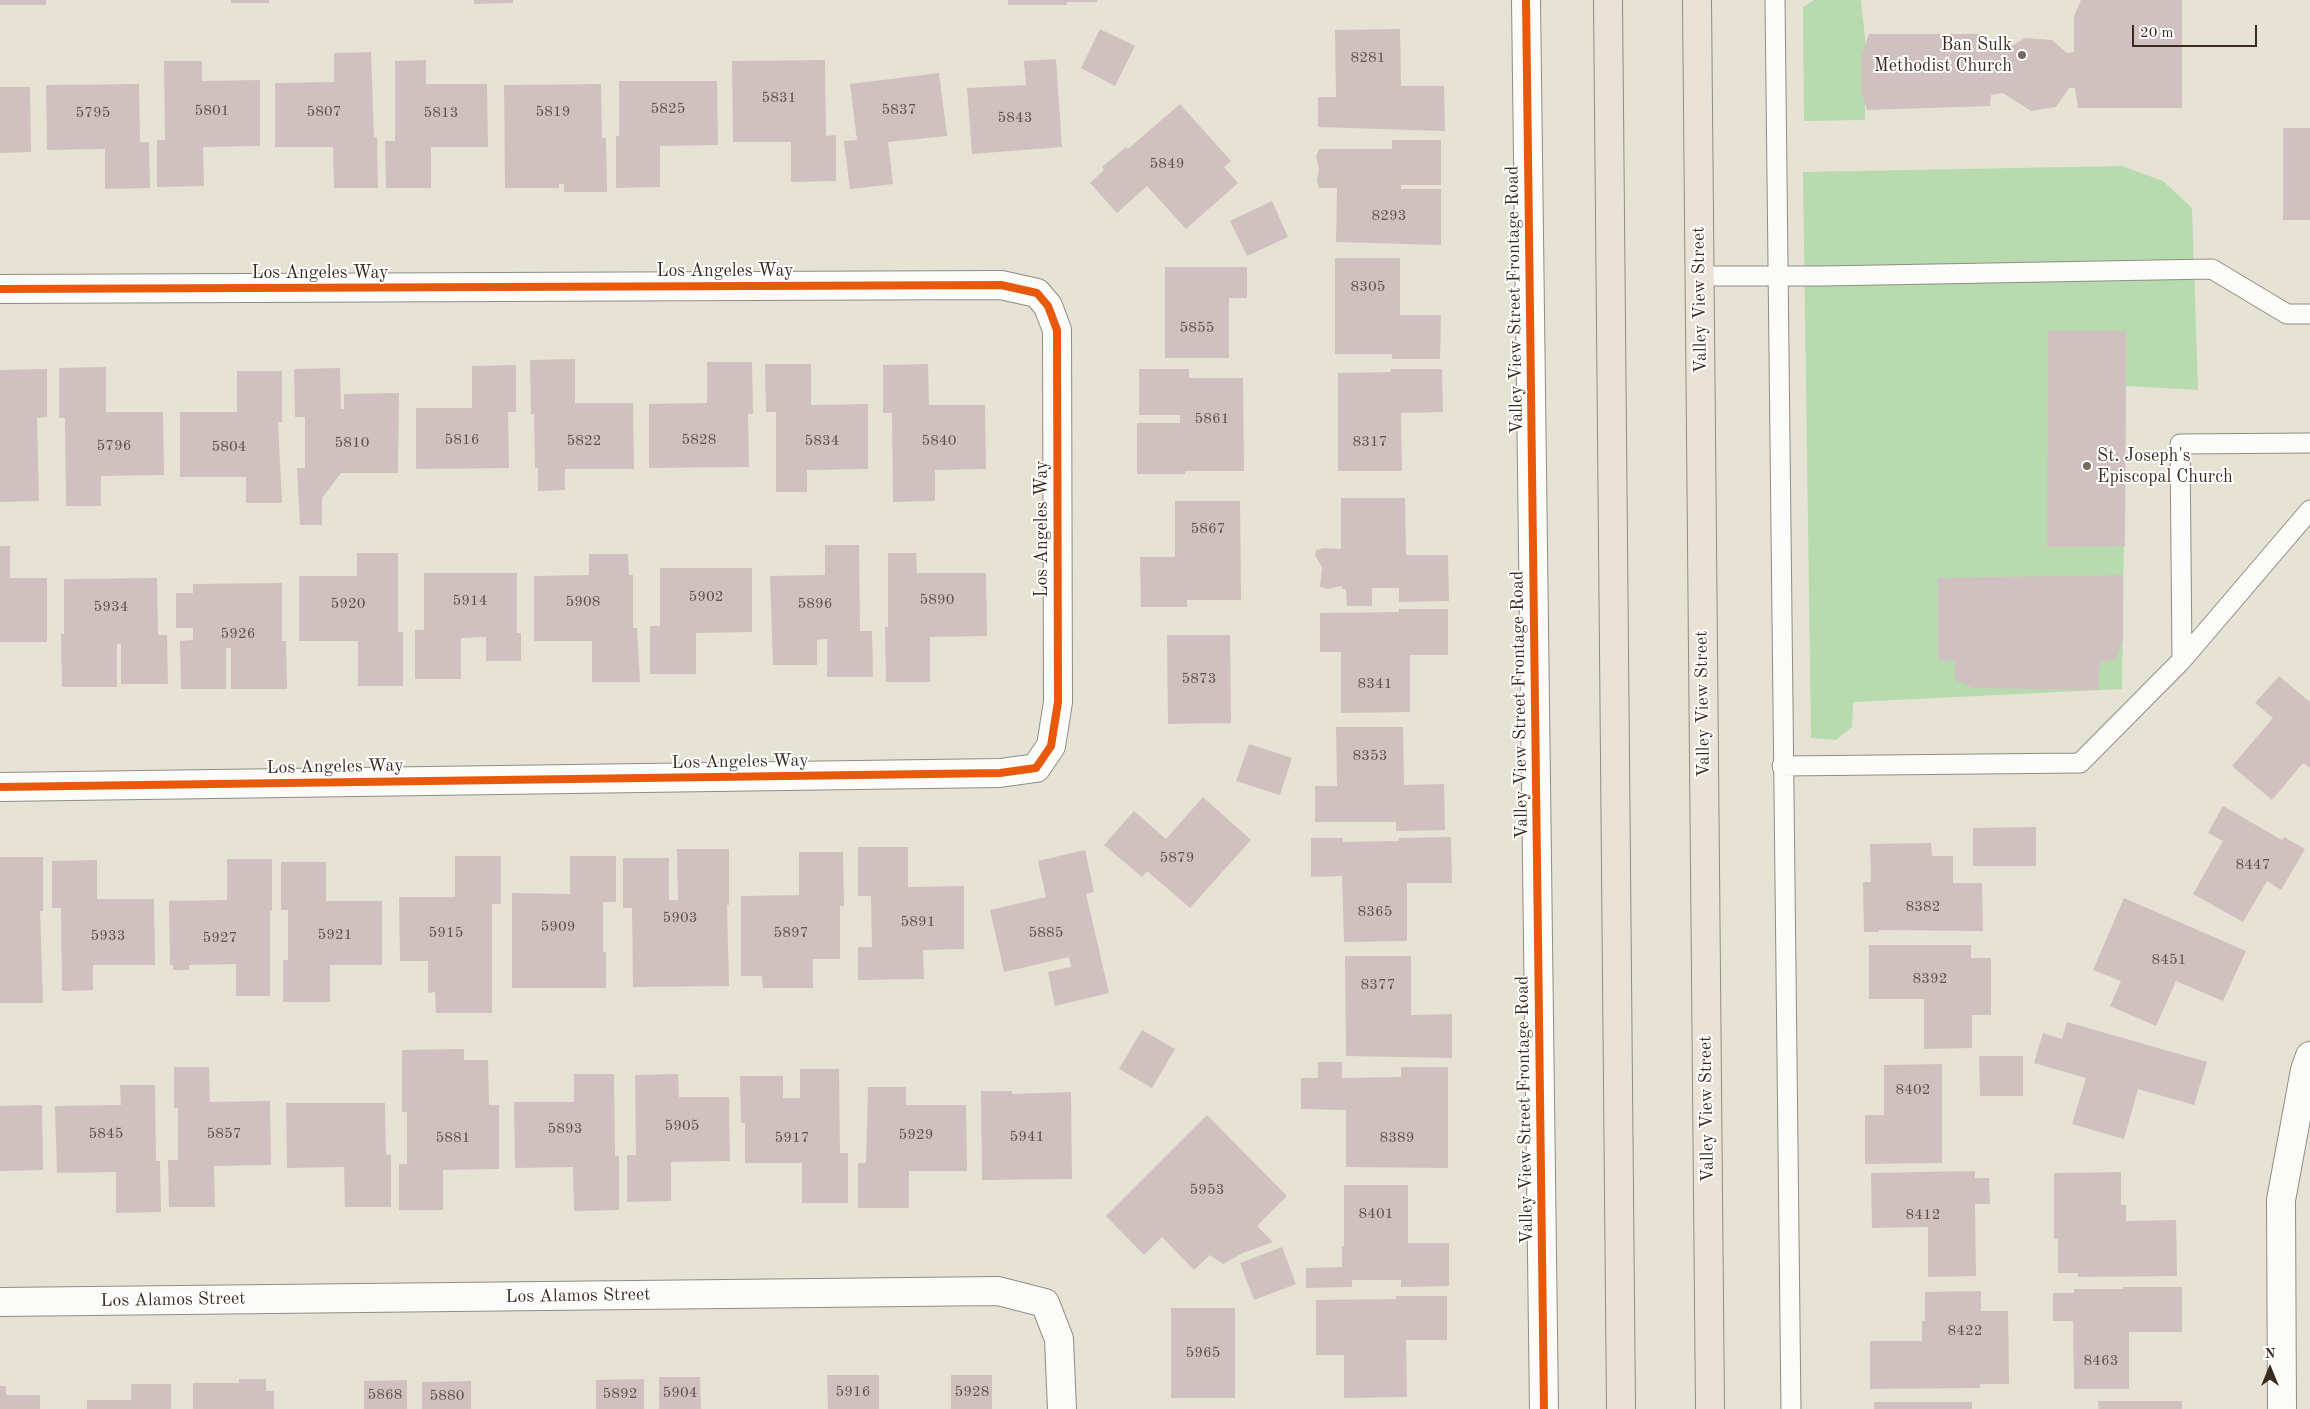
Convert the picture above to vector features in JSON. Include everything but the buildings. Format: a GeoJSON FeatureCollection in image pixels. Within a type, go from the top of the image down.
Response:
{"type":"FeatureCollection","features":[{"type":"Feature","properties":{"kind":"main road"},"geometry":{"type":"LineString","coordinates":[[1608,0],[1621,1409]]}},
{"type":"Feature","properties":{"kind":"main road","name":"Valley View Street"},"geometry":{"type":"LineString","coordinates":[[1697,0],[1710,1409]]}},
{"type":"Feature","properties":{"kind":"street","name":"Valley View Street Frontage Road"},"geometry":{"type":"LineString","coordinates":[[1526,0],[1544,1409]]}},
{"type":"Feature","properties":{"kind":"street","name":"Los Angeles Way"},"geometry":{"type":"LineString","coordinates":[[0,290],[1001,285],[1037,293],[1048,306],[1057,330],[1058,663],[1058,702],[1051,746],[1036,768],[1000,773],[0,787]]}},
{"type":"Feature","properties":{"kind":"street"},"geometry":{"type":"LineString","coordinates":[[2282,1409],[2281,1200],[2304,1070],[2310,1056]]}},
{"type":"Feature","properties":{"kind":"street","name":"Los Alamos Street"},"geometry":{"type":"LineString","coordinates":[[0,1302],[998,1291],[1045,1302],[1059,1339],[1062,1409]]}},
{"type":"Feature","properties":{"kind":"lane"},"geometry":{"type":"LineString","coordinates":[[1775,0],[1782,766],[1791,1409]]}},
{"type":"Feature","properties":{"kind":"lane"},"geometry":{"type":"LineString","coordinates":[[1700,276],[2212,269],[2287,314],[2310,314]]}},
{"type":"Feature","properties":{"kind":"lane"},"geometry":{"type":"LineString","coordinates":[[2182,660],[2180,444],[2310,443]]}},
{"type":"Feature","properties":{"kind":"lane"},"geometry":{"type":"LineString","coordinates":[[1782,766],[2080,764],[2182,660],[2310,510]]}},
{"type":"Feature","properties":{"kind":"green space"},"geometry":{"type":"Polygon","coordinates":[[[1814,0],[1861,0],[1865,38],[1865,120],[1804,121],[1803,7],[1814,0]]]}},
{"type":"Feature","properties":{"kind":"green space"},"geometry":{"type":"Polygon","coordinates":[[[2122,166],[2163,181],[2192,208],[2198,390],[2126,386],[2122,689],[1853,702],[1852,727],[1836,740],[1811,738],[1803,172],[2122,166]]]}},
{"type":"Feature","properties":{"kind":"cycle path"},"geometry":{"type":"LineString","coordinates":[[1526,0],[1544,1409]]}},
{"type":"Feature","properties":{"kind":"cycle path"},"geometry":{"type":"LineString","coordinates":[[0,289],[1001,285],[1037,293],[1048,306],[1057,330],[1058,702],[1051,746],[1036,768],[1000,773],[0,787]]}},
{"type":"Feature","properties":{"kind":"place","name":"Ban Sulk Methodist Church"},"geometry":{"type":"Point","coordinates":[2022,55]}},
{"type":"Feature","properties":{"kind":"place","name":"St. Joseph's Episcopal Church"},"geometry":{"type":"Point","coordinates":[2087,466]}}]}
